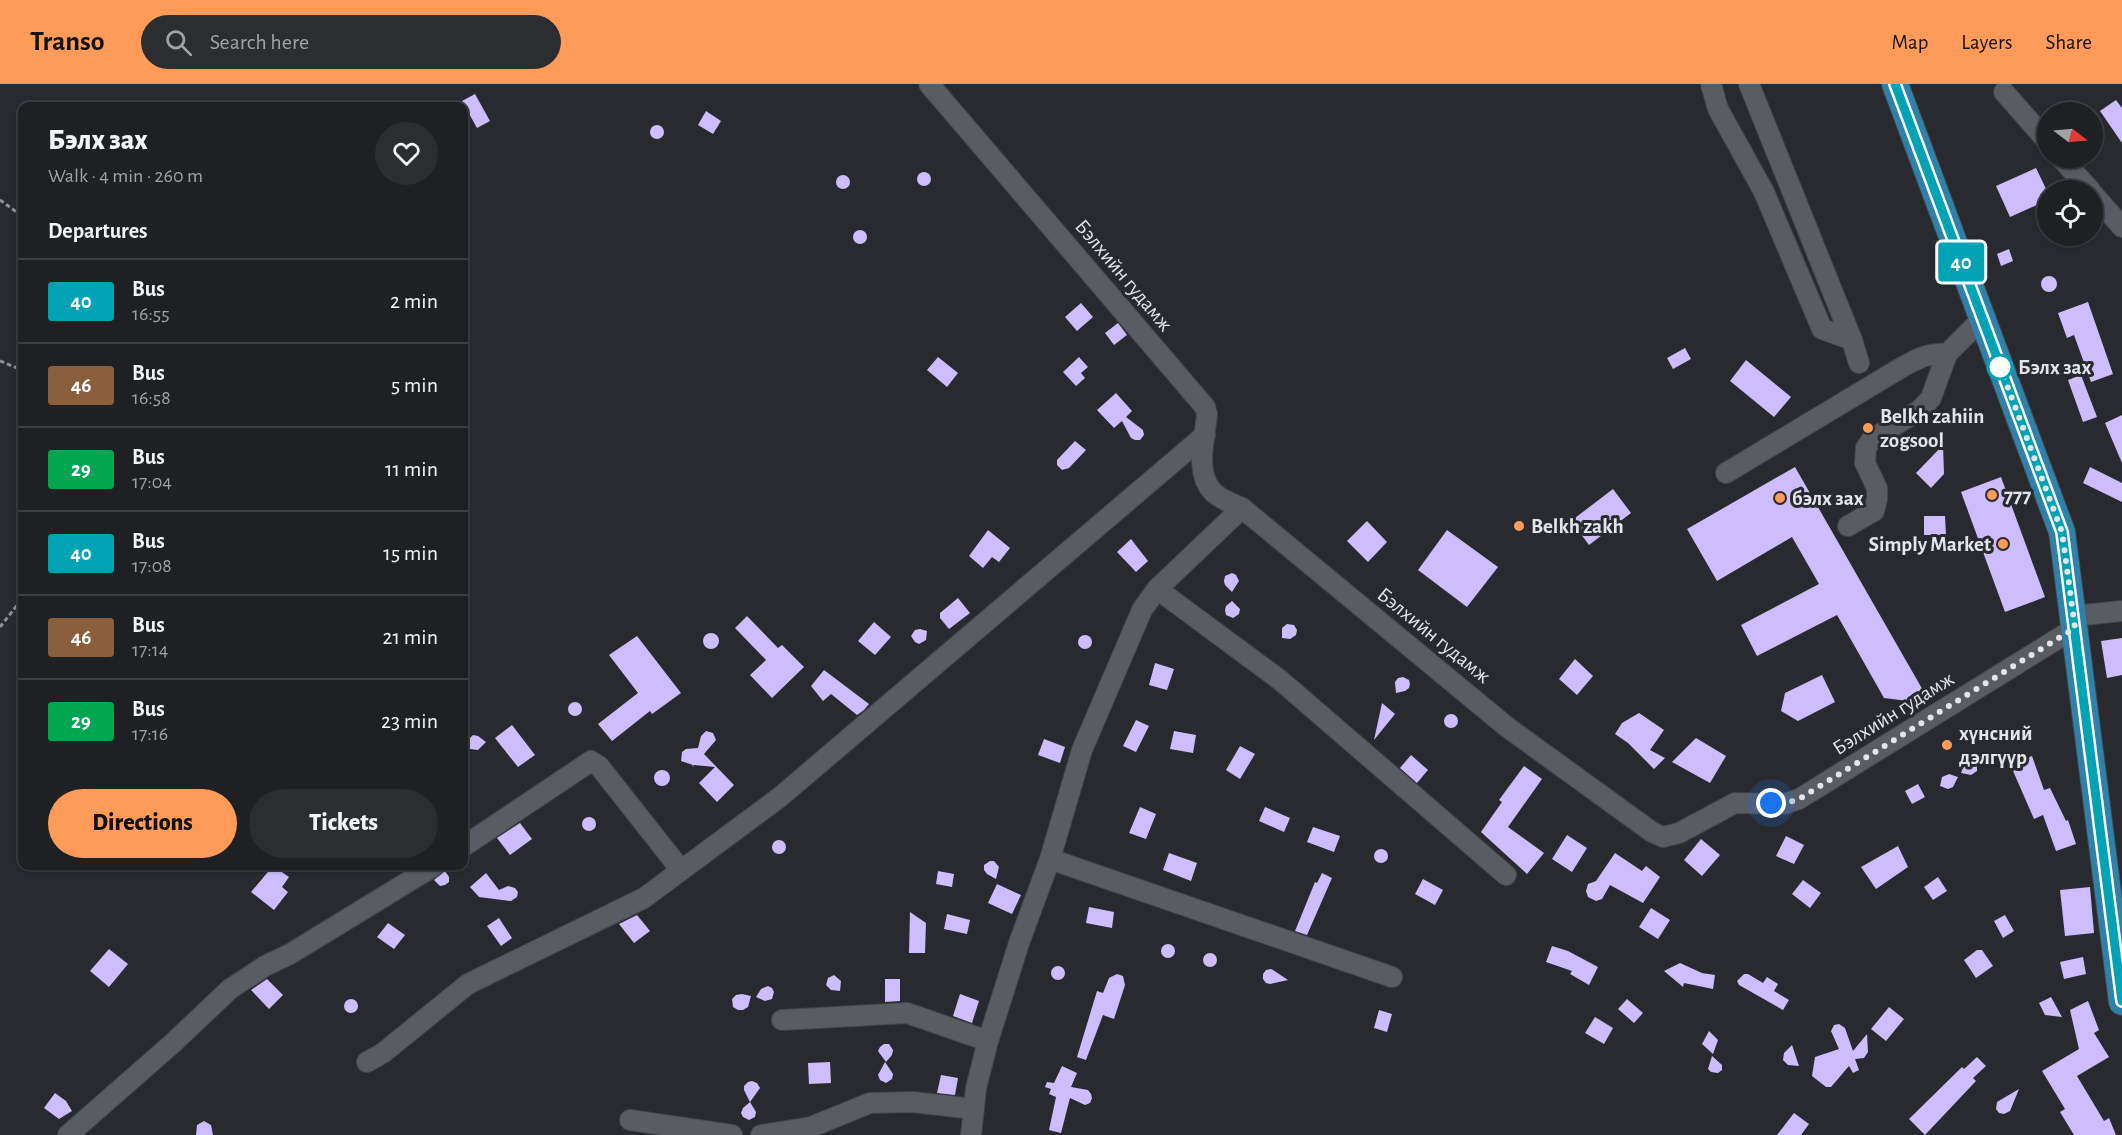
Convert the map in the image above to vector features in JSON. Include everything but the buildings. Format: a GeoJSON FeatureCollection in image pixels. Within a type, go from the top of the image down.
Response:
{"type":"FeatureCollection","features":[{"type":"Feature","properties":{"kind":"main road"},"geometry":{"type":"LineString","coordinates":[[1895,84],[2062,532],[2122,1002]]}},
{"type":"Feature","properties":{"kind":"street","name":"Бэлхийн гудамж"},"geometry":{"type":"LineString","coordinates":[[929,84],[1205,407],[1207,414],[1202,464],[1205,479],[1214,493],[1242,508],[1507,727],[1642,825],[1663,837],[1679,833],[1735,803],[1784,804],[1799,799],[2074,622]]}},
{"type":"Feature","properties":{"kind":"street"},"geometry":{"type":"LineString","coordinates":[[1711,84],[1718,109],[1764,192],[1822,329],[1852,340]]}},
{"type":"Feature","properties":{"kind":"street"},"geometry":{"type":"LineString","coordinates":[[1749,84],[1852,340],[1859,363]]}},
{"type":"Feature","properties":{"kind":"street"},"geometry":{"type":"LineString","coordinates":[[2004,92],[2037,130]]}},
{"type":"Feature","properties":{"kind":"street"},"geometry":{"type":"LineString","coordinates":[[2070,168],[2080,180]]}},
{"type":"Feature","properties":{"kind":"street"},"geometry":{"type":"LineString","coordinates":[[2103,206],[2122,227]]}},
{"type":"Feature","properties":{"kind":"street"},"geometry":{"type":"LineString","coordinates":[[1848,526],[1874,511],[1877,499],[1877,488],[1865,463],[1866,448],[1872,439],[1920,410],[1931,398],[1947,354],[1982,319]]}},
{"type":"Feature","properties":{"kind":"street"},"geometry":{"type":"LineString","coordinates":[[1726,473],[1904,366],[1926,355],[1947,354]]}},
{"type":"Feature","properties":{"kind":"street"},"geometry":{"type":"LineString","coordinates":[[367,1062],[383,1053],[468,984],[644,898],[780,797],[1205,435]]}},
{"type":"Feature","properties":{"kind":"street"},"geometry":{"type":"LineString","coordinates":[[971,1135],[976,1088],[988,1041],[1019,944],[1050,859],[1082,750],[1142,610],[1157,590],[1242,508]]}},
{"type":"Feature","properties":{"kind":"street"},"geometry":{"type":"LineString","coordinates":[[1157,590],[1280,680],[1506,875]]}},
{"type":"Feature","properties":{"kind":"street"},"geometry":{"type":"LineString","coordinates":[[2074,622],[2122,611]]}},
{"type":"Feature","properties":{"kind":"street"},"geometry":{"type":"LineString","coordinates":[[468,843],[591,761],[599,766],[681,870]]}},
{"type":"Feature","properties":{"kind":"street"},"geometry":{"type":"LineString","coordinates":[[1050,859],[1392,977]]}},
{"type":"Feature","properties":{"kind":"street"},"geometry":{"type":"LineString","coordinates":[[68,1135],[173,1043],[230,989],[427,870]]}},
{"type":"Feature","properties":{"kind":"street"},"geometry":{"type":"LineString","coordinates":[[782,1020],[907,1013],[988,1041]]}},
{"type":"Feature","properties":{"kind":"street"},"geometry":{"type":"LineString","coordinates":[[761,1135],[811,1127],[870,1102],[914,1102],[974,1109]]}},
{"type":"Feature","properties":{"kind":"street"},"geometry":{"type":"LineString","coordinates":[[630,1120],[732,1135]]}},
{"type":"Feature","properties":{"kind":"path"},"geometry":{"type":"LineString","coordinates":[[0,200],[18,213]]}},
{"type":"Feature","properties":{"kind":"path"},"geometry":{"type":"LineString","coordinates":[[0,361],[18,368]]}},
{"type":"Feature","properties":{"kind":"path"},"geometry":{"type":"LineString","coordinates":[[0,627],[18,604]]}},
{"type":"Feature","properties":{"kind":"bus line","name":"40"},"geometry":{"type":"LineString","coordinates":[[1895,84],[2062,532],[2122,1001]]}},
{"type":"Feature","properties":{"kind":"place","name":"Бэлх зах"},"geometry":{"type":"Point","coordinates":[2000,367]}},
{"type":"Feature","properties":{"kind":"place","name":"Belkh zahiin zogsool"},"geometry":{"type":"Point","coordinates":[1868,428]}},
{"type":"Feature","properties":{"kind":"place","name":"777"},"geometry":{"type":"Point","coordinates":[1992,495]}},
{"type":"Feature","properties":{"kind":"place","name":"бэлх зах"},"geometry":{"type":"Point","coordinates":[1780,498]}},
{"type":"Feature","properties":{"kind":"place","name":"Belkh zakh"},"geometry":{"type":"Point","coordinates":[1519,526]}},
{"type":"Feature","properties":{"kind":"place","name":"Simply Market"},"geometry":{"type":"Point","coordinates":[2003,544]}},
{"type":"Feature","properties":{"kind":"place","name":"хүнсний дэлгүүр"},"geometry":{"type":"Point","coordinates":[1947,745]}},
{"type":"Feature","properties":{"kind":"route"},"geometry":{"type":"LineString","coordinates":[[1771,803],[1784,804],[1799,799],[2075,628],[2062,532],[1998,361],[2000,367]]}}]}
